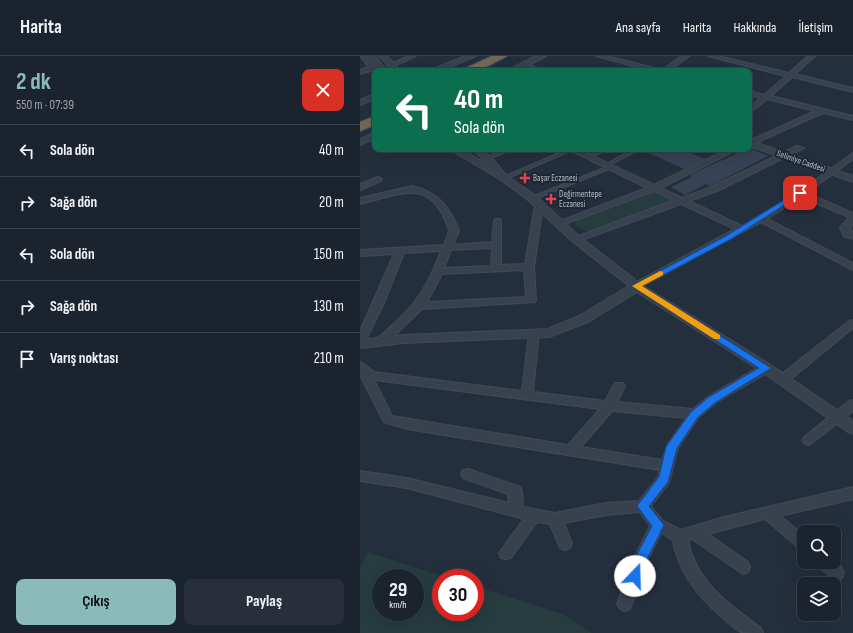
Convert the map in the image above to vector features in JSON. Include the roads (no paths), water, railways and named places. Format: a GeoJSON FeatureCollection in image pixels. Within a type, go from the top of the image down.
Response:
{"type":"FeatureCollection","features":[{"type":"Feature","properties":{"kind":"highway"},"geometry":{"type":"LineString","coordinates":[[475,68],[501,56]]}},
{"type":"Feature","properties":{"kind":"highway"},"geometry":{"type":"LineString","coordinates":[[493,68],[519,60]]}},
{"type":"Feature","properties":{"kind":"highway"},"geometry":{"type":"LineString","coordinates":[[360,119],[372,113]]}},
{"type":"Feature","properties":{"kind":"highway"},"geometry":{"type":"LineString","coordinates":[[360,127],[372,121]]}},
{"type":"Feature","properties":{"kind":"street"},"geometry":{"type":"LineString","coordinates":[[363,56],[373,68]]}},
{"type":"Feature","properties":{"kind":"street"},"geometry":{"type":"LineString","coordinates":[[371,56],[381,68]]}},
{"type":"Feature","properties":{"kind":"street"},"geometry":{"type":"LineString","coordinates":[[383,56],[394,68],[413,56]]}},
{"type":"Feature","properties":{"kind":"street"},"geometry":{"type":"LineString","coordinates":[[441,68],[472,56]]}},
{"type":"Feature","properties":{"kind":"street"},"geometry":{"type":"LineString","coordinates":[[512,68],[519,60],[542,56]]}},
{"type":"Feature","properties":{"kind":"street"},"geometry":{"type":"LineString","coordinates":[[600,56],[648,68]]}},
{"type":"Feature","properties":{"kind":"street"},"geometry":{"type":"LineString","coordinates":[[669,68],[686,56]]}},
{"type":"Feature","properties":{"kind":"street"},"geometry":{"type":"LineString","coordinates":[[711,56],[853,90]]}},
{"type":"Feature","properties":{"kind":"street"},"geometry":{"type":"LineString","coordinates":[[752,109],[811,56]]}},
{"type":"Feature","properties":{"kind":"street"},"geometry":{"type":"LineString","coordinates":[[519,60],[536,68]]}},
{"type":"Feature","properties":{"kind":"street"},"geometry":{"type":"LineString","coordinates":[[360,72],[372,69]]}},
{"type":"Feature","properties":{"kind":"street"},"geometry":{"type":"LineString","coordinates":[[752,94],[853,118]]}},
{"type":"Feature","properties":{"kind":"street"},"geometry":{"type":"LineString","coordinates":[[360,103],[372,97]]}},
{"type":"Feature","properties":{"kind":"street"},"geometry":{"type":"LineString","coordinates":[[752,143],[821,111]]}},
{"type":"Feature","properties":{"kind":"street"},"geometry":{"type":"LineString","coordinates":[[360,142],[372,136]]}},
{"type":"Feature","properties":{"kind":"street","name":"Selimiye Caddesi"},"geometry":{"type":"LineString","coordinates":[[752,145],[853,179]]}},
{"type":"Feature","properties":{"kind":"street"},"geometry":{"type":"LineString","coordinates":[[576,239],[714,189],[782,155],[800,148]]}},
{"type":"Feature","properties":{"kind":"street"},"geometry":{"type":"LineString","coordinates":[[459,152],[504,178],[536,201],[576,239],[636,286],[766,368],[853,428]]}},
{"type":"Feature","properties":{"kind":"street"},"geometry":{"type":"LineString","coordinates":[[480,152],[487,158],[504,178]]}},
{"type":"Feature","properties":{"kind":"street"},"geometry":{"type":"LineString","coordinates":[[578,152],[742,229]]}},
{"type":"Feature","properties":{"kind":"street"},"geometry":{"type":"LineString","coordinates":[[559,223],[654,188],[728,152]]}},
{"type":"Feature","properties":{"kind":"street"},"geometry":{"type":"LineString","coordinates":[[360,343],[534,334],[565,328],[605,307],[636,286],[742,229],[832,172],[853,155]]}},
{"type":"Feature","properties":{"kind":"street"},"geometry":{"type":"LineString","coordinates":[[360,187],[378,179]]}},
{"type":"Feature","properties":{"kind":"street"},"geometry":{"type":"LineString","coordinates":[[360,201],[412,189],[434,196],[452,225],[454,231],[439,271],[418,306],[382,341]]}},
{"type":"Feature","properties":{"kind":"street"},"geometry":{"type":"LineString","coordinates":[[800,193],[853,217],[845,228],[847,234],[853,236]]}},
{"type":"Feature","properties":{"kind":"street"},"geometry":{"type":"LineString","coordinates":[[418,306],[531,300],[529,267],[536,201]]}},
{"type":"Feature","properties":{"kind":"street"},"geometry":{"type":"LineString","coordinates":[[759,218],[853,267]]}},
{"type":"Feature","properties":{"kind":"street"},"geometry":{"type":"LineString","coordinates":[[496,268],[498,221]]}},
{"type":"Feature","properties":{"kind":"street"},"geometry":{"type":"LineString","coordinates":[[360,254],[496,245]]}},
{"type":"Feature","properties":{"kind":"street"},"geometry":{"type":"LineString","coordinates":[[360,343],[380,304],[400,251]]}},
{"type":"Feature","properties":{"kind":"street"},"geometry":{"type":"LineString","coordinates":[[439,271],[529,267]]}},
{"type":"Feature","properties":{"kind":"street"},"geometry":{"type":"LineString","coordinates":[[782,380],[853,324]]}},
{"type":"Feature","properties":{"kind":"street"},"geometry":{"type":"LineString","coordinates":[[527,396],[534,334]]}},
{"type":"Feature","properties":{"kind":"street"},"geometry":{"type":"LineString","coordinates":[[360,476],[407,482],[534,516],[555,519],[606,509],[643,506],[664,479],[672,447],[695,414],[713,399],[766,368]]}},
{"type":"Feature","properties":{"kind":"street"},"geometry":{"type":"LineString","coordinates":[[362,369],[371,376],[610,406],[695,414]]}},
{"type":"Feature","properties":{"kind":"street"},"geometry":{"type":"LineString","coordinates":[[362,369],[388,419],[407,424],[667,466]]}},
{"type":"Feature","properties":{"kind":"street"},"geometry":{"type":"LineString","coordinates":[[571,450],[610,406],[619,386]]}},
{"type":"Feature","properties":{"kind":"street"},"geometry":{"type":"LineString","coordinates":[[808,440],[836,416],[853,404]]}},
{"type":"Feature","properties":{"kind":"street"},"geometry":{"type":"LineString","coordinates":[[468,474],[515,491],[516,511]]}},
{"type":"Feature","properties":{"kind":"street"},"geometry":{"type":"LineString","coordinates":[[687,534],[767,513],[853,493]]}},
{"type":"Feature","properties":{"kind":"street"},"geometry":{"type":"LineString","coordinates":[[643,506],[658,525],[687,534],[743,567]]}},
{"type":"Feature","properties":{"kind":"street"},"geometry":{"type":"LineString","coordinates":[[767,513],[797,538]]}},
{"type":"Feature","properties":{"kind":"street"},"geometry":{"type":"LineString","coordinates":[[506,553],[534,516]]}},
{"type":"Feature","properties":{"kind":"street"},"geometry":{"type":"LineString","coordinates":[[555,519],[565,544]]}},
{"type":"Feature","properties":{"kind":"street"},"geometry":{"type":"LineString","coordinates":[[625,604],[639,562],[658,525]]}},
{"type":"Feature","properties":{"kind":"street"},"geometry":{"type":"LineString","coordinates":[[687,534],[684,557],[699,584],[720,606],[755,633]]}},
{"type":"Feature","properties":{"kind":"street"},"geometry":{"type":"LineString","coordinates":[[833,569],[837,572]]}},
{"type":"Feature","properties":{"kind":"lane"},"geometry":{"type":"LineString","coordinates":[[487,158],[502,152]]}},
{"type":"Feature","properties":{"kind":"lane"},"geometry":{"type":"LineString","coordinates":[[504,178],[565,152]]}},
{"type":"Feature","properties":{"kind":"lane"},"geometry":{"type":"LineString","coordinates":[[590,158],[599,152]]}},
{"type":"Feature","properties":{"kind":"lane"},"geometry":{"type":"LineString","coordinates":[[536,201],[609,166],[632,152]]}},
{"type":"Feature","properties":{"kind":"place","name":"Başar Eczanesi"},"geometry":{"type":"Point","coordinates":[525,178]}},
{"type":"Feature","properties":{"kind":"place","name":"Değirmentepe Eczanesi"},"geometry":{"type":"Point","coordinates":[551,199]}}]}
